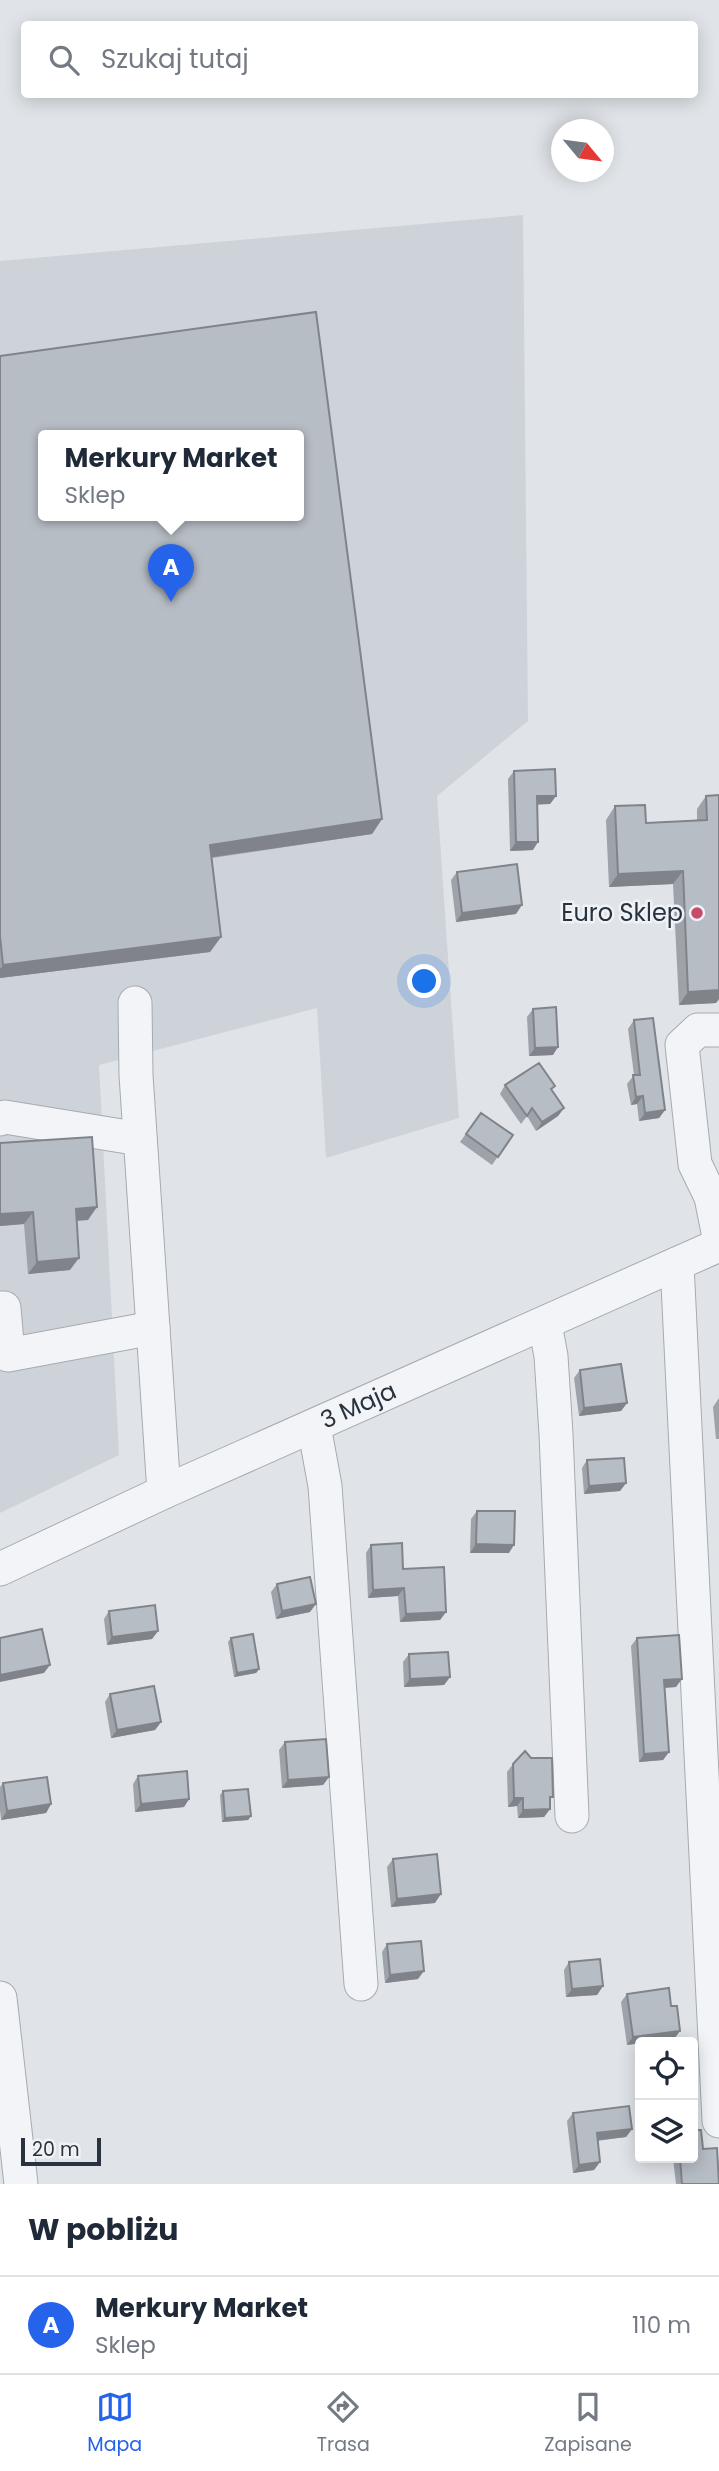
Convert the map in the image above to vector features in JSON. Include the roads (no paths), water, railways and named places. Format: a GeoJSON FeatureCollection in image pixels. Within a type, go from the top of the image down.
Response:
{"type":"FeatureCollection","features":[{"type":"Feature","properties":{"kind":"street"},"geometry":{"type":"LineString","coordinates":[[135,1003],[140,1139],[163,1492]]}},
{"type":"Feature","properties":{"kind":"street"},"geometry":{"type":"LineString","coordinates":[[719,1030],[698,1030],[682,1045],[695,1164],[715,1188],[719,1237]]}},
{"type":"Feature","properties":{"kind":"street"},"geometry":{"type":"LineString","coordinates":[[0,1119],[5,1117],[140,1139]]}},
{"type":"Feature","properties":{"kind":"street","name":"3 Maja"},"geometry":{"type":"LineString","coordinates":[[0,1569],[163,1492],[719,1245]]}},
{"type":"Feature","properties":{"kind":"street"},"geometry":{"type":"LineString","coordinates":[[677,1264],[719,2121]]}},
{"type":"Feature","properties":{"kind":"street"},"geometry":{"type":"LineString","coordinates":[[0,1308],[4,1308],[8,1355],[153,1328]]}},
{"type":"Feature","properties":{"kind":"street"},"geometry":{"type":"LineString","coordinates":[[545,1324],[551,1356],[556,1434],[572,1816]]}},
{"type":"Feature","properties":{"kind":"street"},"geometry":{"type":"LineString","coordinates":[[314,1426],[325,1486],[361,1984]]}},
{"type":"Feature","properties":{"kind":"street"},"geometry":{"type":"LineString","coordinates":[[0,1998],[21,2184]]}},
{"type":"Feature","properties":{"kind":"place","name":"Merkury Market"},"geometry":{"type":"Point","coordinates":[171,602]}},
{"type":"Feature","properties":{"kind":"place","name":"Euro Sklep"},"geometry":{"type":"Point","coordinates":[697,913]}}]}
